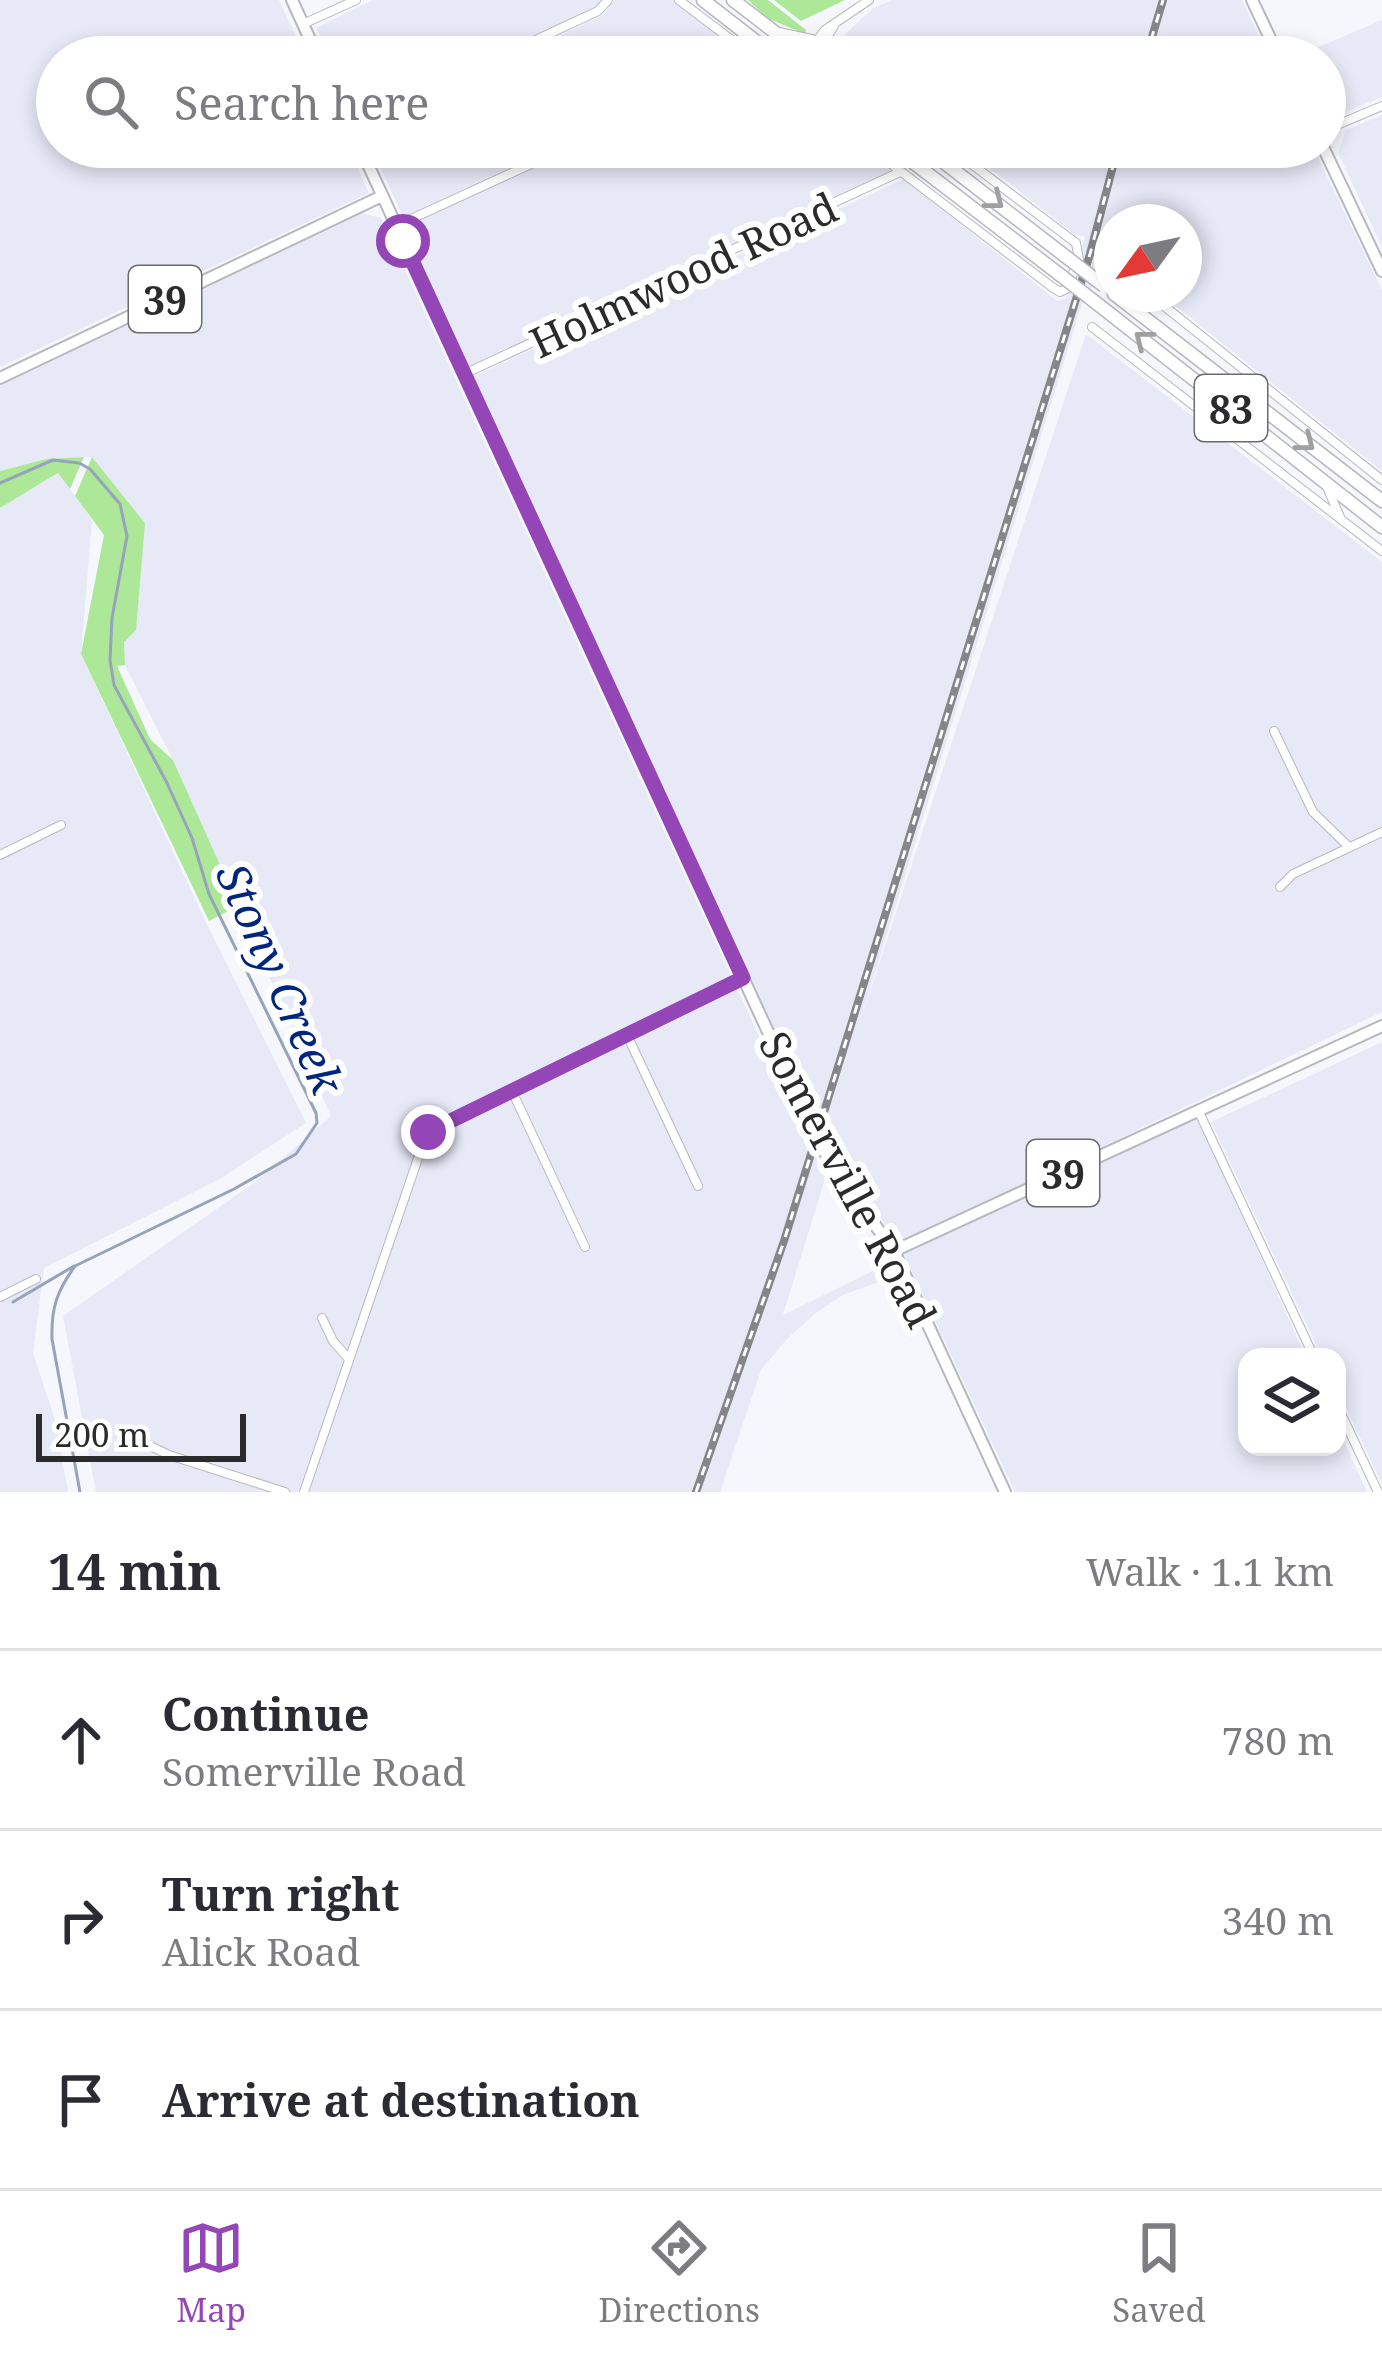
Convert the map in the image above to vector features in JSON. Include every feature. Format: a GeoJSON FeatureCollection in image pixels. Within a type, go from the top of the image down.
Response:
{"type":"FeatureCollection","features":[{"type":"Feature","properties":{"kind":"highway"},"geometry":{"type":"LineString","coordinates":[[703,0],[749,36]]}},
{"type":"Feature","properties":{"kind":"highway"},"geometry":{"type":"LineString","coordinates":[[741,3],[780,36]]}},
{"type":"Feature","properties":{"kind":"highway","name":"83"},"geometry":{"type":"LineString","coordinates":[[920,168],[1382,524]]}},
{"type":"Feature","properties":{"kind":"highway","name":"83"},"geometry":{"type":"LineString","coordinates":[[951,168],[1094,279]]}},
{"type":"Feature","properties":{"kind":"highway","name":"83"},"geometry":{"type":"LineString","coordinates":[[1137,312],[1382,501]]}},
{"type":"Feature","properties":{"kind":"main road"},"geometry":{"type":"LineString","coordinates":[[292,0],[308,36]]}},
{"type":"Feature","properties":{"kind":"main road"},"geometry":{"type":"LineString","coordinates":[[1252,0],[1270,36]]}},
{"type":"Feature","properties":{"kind":"main road","name":"Somerville Road"},"geometry":{"type":"LineString","coordinates":[[369,168],[818,1141],[893,1252],[1005,1492]]}},
{"type":"Feature","properties":{"kind":"main road"},"geometry":{"type":"LineString","coordinates":[[1333,168],[1382,272]]}},
{"type":"Feature","properties":{"kind":"main road","name":"39"},"geometry":{"type":"LineString","coordinates":[[0,378],[382,196]]}},
{"type":"Feature","properties":{"kind":"main road","name":"39"},"geometry":{"type":"LineString","coordinates":[[893,1252],[1382,1026]]}},
{"type":"Feature","properties":{"kind":"street"},"geometry":{"type":"LineString","coordinates":[[303,25],[356,0]]}},
{"type":"Feature","properties":{"kind":"street"},"geometry":{"type":"LineString","coordinates":[[544,36],[598,11],[608,0]]}},
{"type":"Feature","properties":{"kind":"street"},"geometry":{"type":"LineString","coordinates":[[679,0],[726,36]]}},
{"type":"Feature","properties":{"kind":"street"},"geometry":{"type":"LineString","coordinates":[[820,36],[869,0]]}},
{"type":"Feature","properties":{"kind":"street"},"geometry":{"type":"LineString","coordinates":[[825,36],[834,24]]}},
{"type":"Feature","properties":{"kind":"street"},"geometry":{"type":"LineString","coordinates":[[773,31],[803,36]]}},
{"type":"Feature","properties":{"kind":"street"},"geometry":{"type":"LineString","coordinates":[[1346,121],[1382,106]]}},
{"type":"Feature","properties":{"kind":"street"},"geometry":{"type":"LineString","coordinates":[[396,226],[522,168]]}},
{"type":"Feature","properties":{"kind":"street"},"geometry":{"type":"LineString","coordinates":[[895,168],[1055,290],[1066,289],[1080,256],[1076,243],[978,168]]}},
{"type":"Feature","properties":{"kind":"street","name":"Holmwood Road"},"geometry":{"type":"LineString","coordinates":[[464,374],[900,172]]}},
{"type":"Feature","properties":{"kind":"street"},"geometry":{"type":"LineString","coordinates":[[1172,312],[1382,480]]}},
{"type":"Feature","properties":{"kind":"street"},"geometry":{"type":"LineString","coordinates":[[1092,327],[1382,551]]}},
{"type":"Feature","properties":{"kind":"street"},"geometry":{"type":"LineString","coordinates":[[1286,477],[1318,476],[1340,519]]}},
{"type":"Feature","properties":{"kind":"street"},"geometry":{"type":"LineString","coordinates":[[1274,731],[1312,812],[1349,847]]}},
{"type":"Feature","properties":{"kind":"street"},"geometry":{"type":"LineString","coordinates":[[0,855],[62,825]]}},
{"type":"Feature","properties":{"kind":"street"},"geometry":{"type":"LineString","coordinates":[[1280,887],[1293,874],[1382,832]]}},
{"type":"Feature","properties":{"kind":"street"},"geometry":{"type":"LineString","coordinates":[[304,1492],[426,1135],[743,978]]}},
{"type":"Feature","properties":{"kind":"street"},"geometry":{"type":"LineString","coordinates":[[627,1035],[698,1186]]}},
{"type":"Feature","properties":{"kind":"street"},"geometry":{"type":"LineString","coordinates":[[512,1090],[585,1246]]}},
{"type":"Feature","properties":{"kind":"street"},"geometry":{"type":"LineString","coordinates":[[1198,1110],[1310,1348]]}},
{"type":"Feature","properties":{"kind":"street"},"geometry":{"type":"LineString","coordinates":[[0,1297],[36,1280]]}},
{"type":"Feature","properties":{"kind":"street"},"geometry":{"type":"LineString","coordinates":[[322,1318],[349,1359]]}},
{"type":"Feature","properties":{"kind":"street"},"geometry":{"type":"LineString","coordinates":[[1346,1424],[1378,1492]]}},
{"type":"Feature","properties":{"kind":"street"},"geometry":{"type":"LineString","coordinates":[[145,1443],[285,1492]]}},
{"type":"Feature","properties":{"kind":"shaded area"},"geometry":{"type":"Polygon","coordinates":[[[0,0],[279,0],[296,36],[36,36],[36,168],[358,168],[369,193],[0,367],[0,0]]]}},
{"type":"Feature","properties":{"kind":"shaded area"},"geometry":{"type":"Polygon","coordinates":[[[373,0],[602,0],[594,9],[533,36],[320,36],[316,28],[373,0]]]}},
{"type":"Feature","properties":{"kind":"shaded area"},"geometry":{"type":"Polygon","coordinates":[[[614,0],[674,0],[719,36],[558,36],[603,15],[614,0]]]}},
{"type":"Feature","properties":{"kind":"shaded area"},"geometry":{"type":"Polygon","coordinates":[[[892,0],[1242,0],[1259,36],[844,36],[873,8],[892,0]]]}},
{"type":"Feature","properties":{"kind":"shaded area"},"geometry":{"type":"Polygon","coordinates":[[[1382,20],[1382,97],[1346,112],[1346,36],[1382,20]]]}},
{"type":"Feature","properties":{"kind":"shaded area"},"geometry":{"type":"Polygon","coordinates":[[[1382,115],[1382,247],[1345,168],[1346,130],[1382,115]]]}},
{"type":"Feature","properties":{"kind":"shaded area"},"geometry":{"type":"Polygon","coordinates":[[[381,168],[515,168],[404,219],[381,168]]]}},
{"type":"Feature","properties":{"kind":"shaded area"},"geometry":{"type":"Polygon","coordinates":[[[532,168],[890,168],[895,172],[470,369],[403,227],[532,168]]]}},
{"type":"Feature","properties":{"kind":"shaded area"},"geometry":{"type":"Polygon","coordinates":[[[990,168],[1323,168],[1382,290],[1382,471],[1183,312],[1202,312],[1202,204],[1094,204],[1094,284],[1082,304],[859,1025],[1086,334],[1382,562],[1382,1012],[899,1245],[824,1138],[472,377],[904,179],[1057,301],[1067,298],[1085,237],[1074,234],[990,168]]]}},
{"type":"Feature","properties":{"kind":"shaded area"},"geometry":{"type":"Polygon","coordinates":[[[362,213],[381,218],[825,1179],[783,1315],[889,1263],[895,1276],[843,1295],[816,1313],[761,1370],[720,1492],[96,1492],[63,1316],[258,1180],[331,1116],[173,760],[125,665],[124,642],[145,523],[92,457],[46,459],[0,471],[0,386],[362,213]]]}},
{"type":"Feature","properties":{"kind":"shaded area"},"geometry":{"type":"Polygon","coordinates":[[[59,473],[92,520],[81,654],[306,1123],[220,1179],[44,1268],[33,1353],[56,1423],[68,1492],[0,1492],[0,508],[59,473]]]}},
{"type":"Feature","properties":{"kind":"shaded area"},"geometry":{"type":"Polygon","coordinates":[[[1382,1042],[1382,1484],[1346,1408],[1346,1348],[1318,1348],[1211,1122],[1382,1042]]]}},
{"type":"Feature","properties":{"kind":"shaded area"},"geometry":{"type":"Polygon","coordinates":[[[1195,1112],[1302,1348],[1238,1348],[1238,1456],[1346,1456],[1346,1446],[1367,1492],[1015,1492],[901,1248],[1195,1112]]]}},
{"type":"Feature","properties":{"kind":"green space"},"geometry":{"type":"Polygon","coordinates":[[[748,0],[768,0],[806,30],[805,34],[767,18],[748,0]]]}},
{"type":"Feature","properties":{"kind":"green space"},"geometry":{"type":"Polygon","coordinates":[[[774,0],[845,0],[801,21],[774,0]]]}},
{"type":"Feature","properties":{"kind":"green space"},"geometry":{"type":"Polygon","coordinates":[[[84,457],[70,489],[58,473],[0,508],[0,471],[46,459],[84,457]]]}},
{"type":"Feature","properties":{"kind":"green space"},"geometry":{"type":"Polygon","coordinates":[[[92,457],[145,523],[136,630],[124,642],[125,665],[117,666],[150,739],[173,760],[237,903],[209,921],[81,654],[104,535],[75,496],[92,457]]]}},
{"type":"Feature","properties":{"kind":"waterway","name":"Stony Creek"},"geometry":{"type":"LineString","coordinates":[[0,483],[53,460],[79,463],[120,504],[127,536],[112,618],[114,685],[166,781],[192,838],[209,894],[317,1123],[296,1154],[75,1266],[69,1275],[54,1309],[52,1339],[80,1492]]}},
{"type":"Feature","properties":{"kind":"waterway"},"geometry":{"type":"LineString","coordinates":[[13,1302],[74,1266]]}},
{"type":"Feature","properties":{"kind":"railway"},"geometry":{"type":"LineString","coordinates":[[1152,36],[1163,0]]}},
{"type":"Feature","properties":{"kind":"railway"},"geometry":{"type":"LineString","coordinates":[[696,1492],[784,1241],[1090,254],[1113,168]]}},
{"type":"Feature","properties":{"kind":"route"},"geometry":{"type":"LineString","coordinates":[[403,241],[743,978],[428,1132]]}}]}
